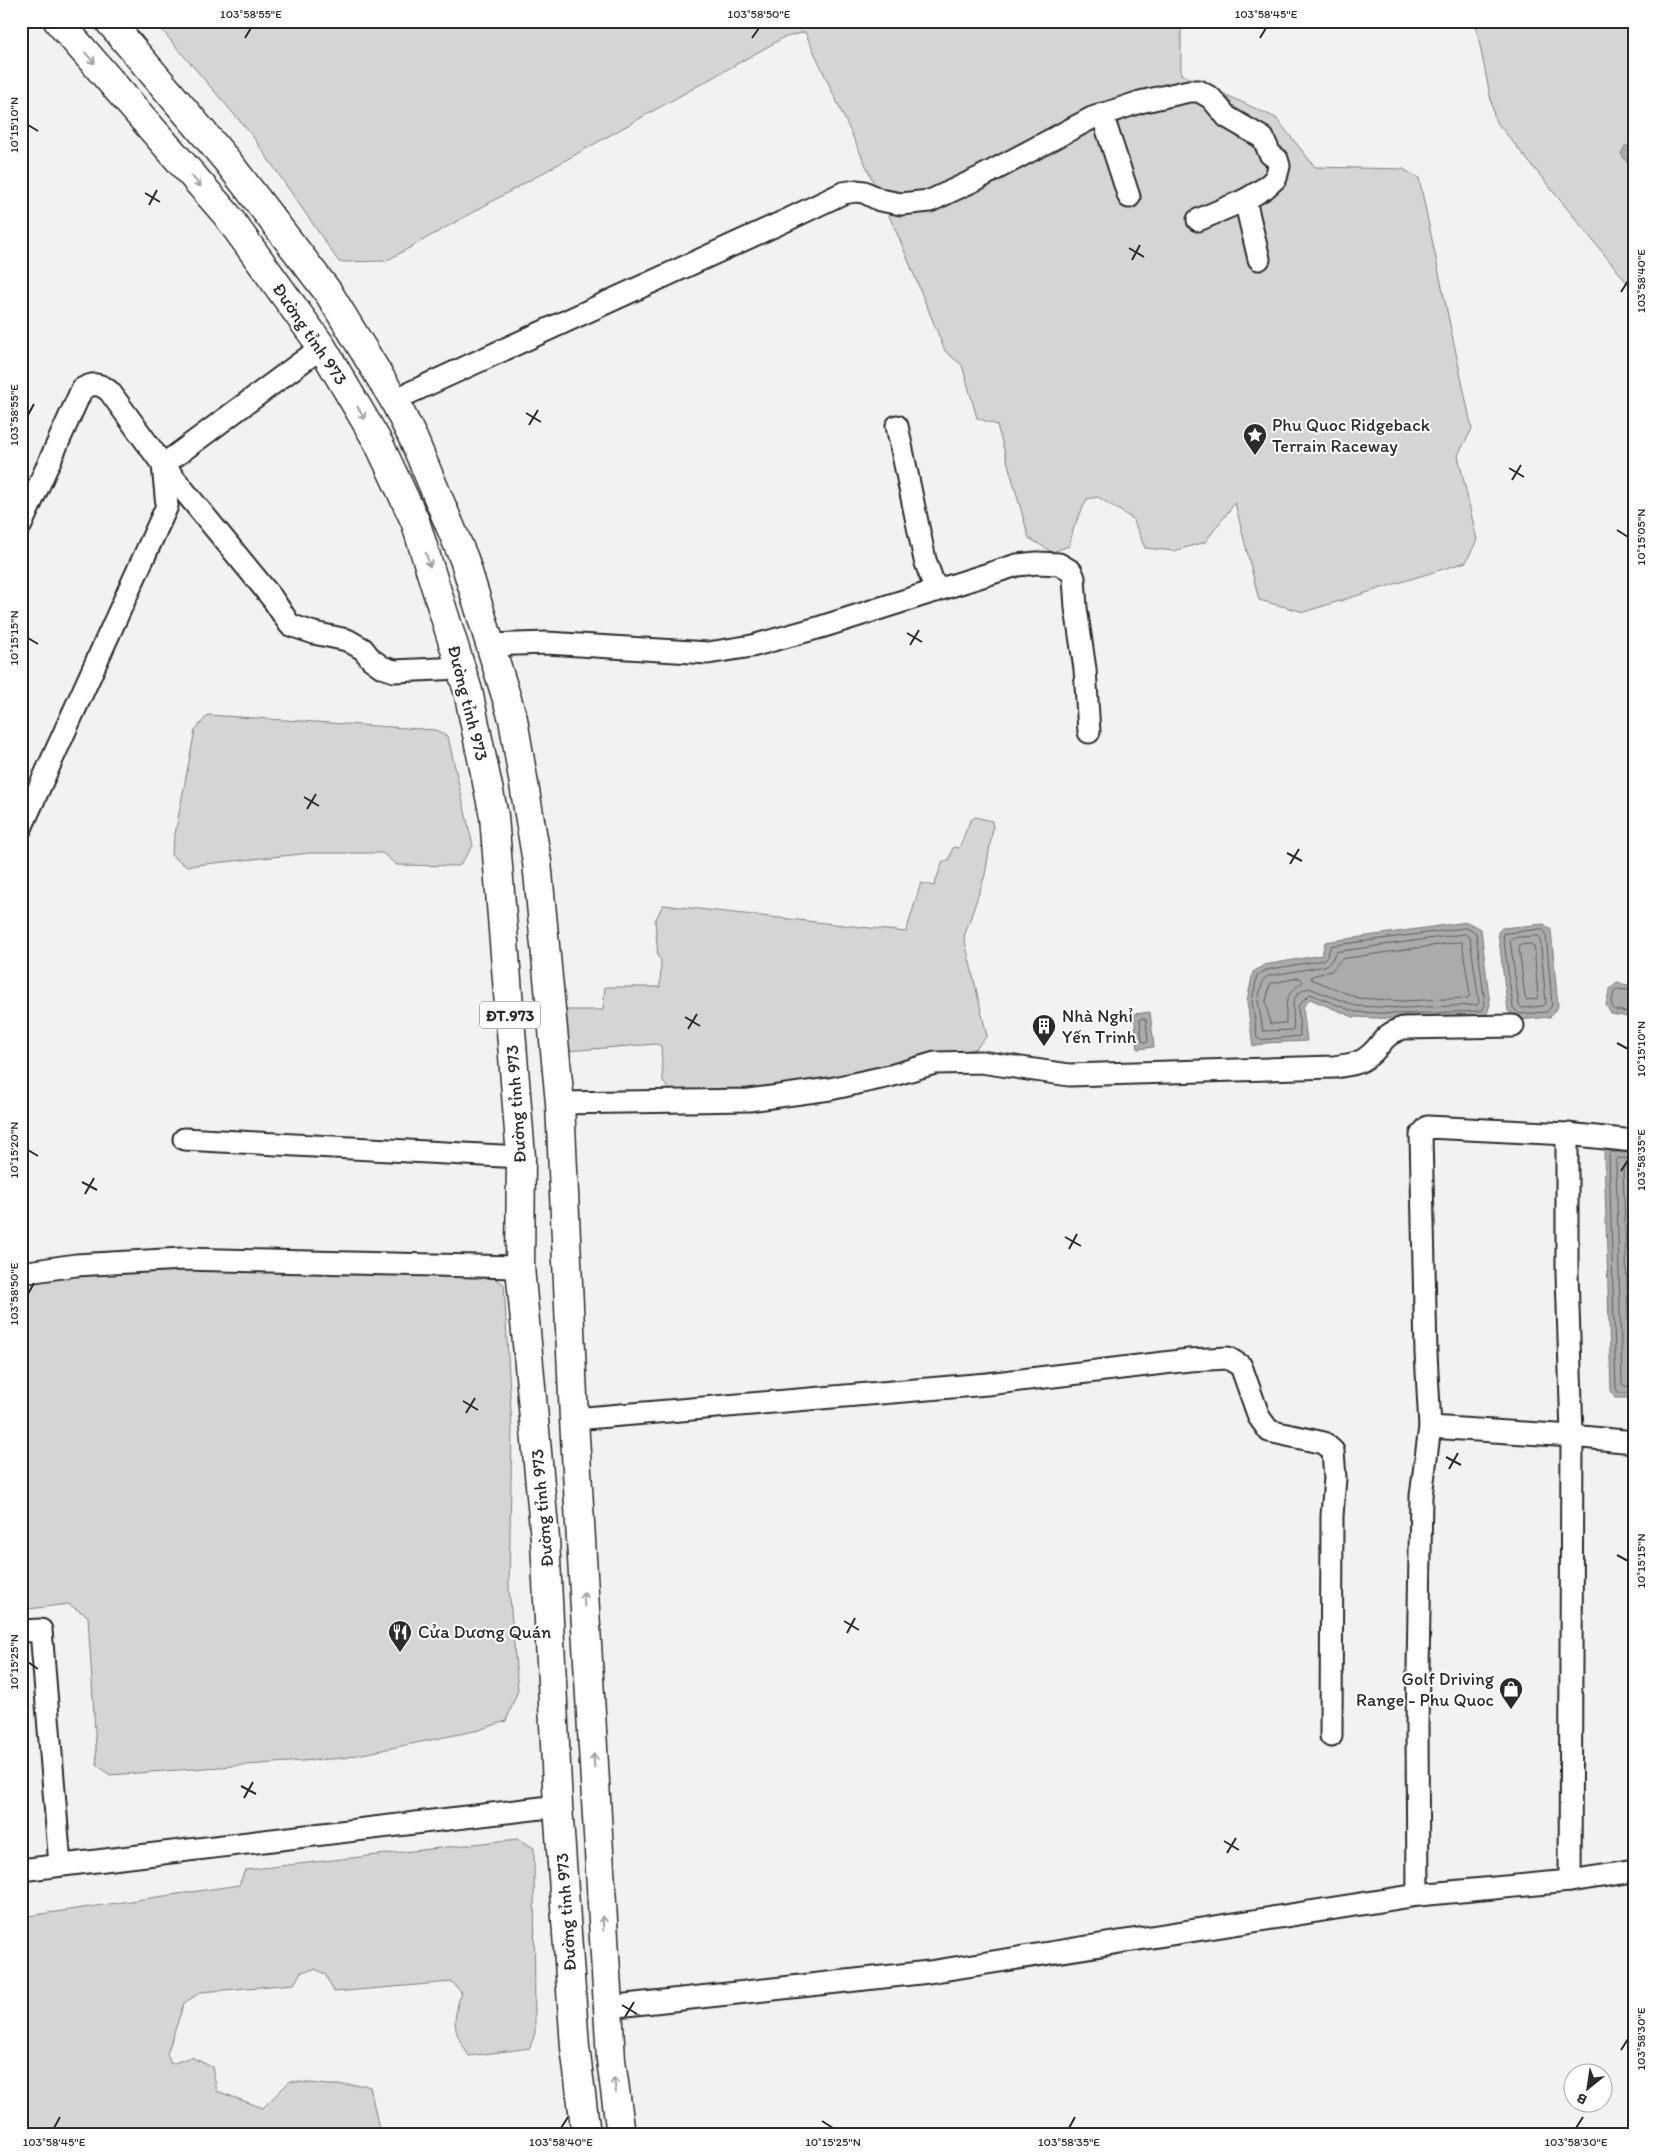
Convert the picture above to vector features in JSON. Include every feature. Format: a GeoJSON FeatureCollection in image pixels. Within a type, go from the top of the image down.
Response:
{"type":"FeatureCollection","features":[{"type":"Feature","properties":{"kind":"main road","name":"Đường tỉnh 973"},"geometry":{"type":"LineString","coordinates":[[58,21],[226,214],[322,347],[378,444],[415,521],[468,691],[494,816],[521,1157],[520,1267],[546,1539],[558,1806],[575,2047],[586,2134]]}},
{"type":"Feature","properties":{"kind":"main road","name":"Đường tỉnh 973"},"geometry":{"type":"LineString","coordinates":[[110,21],[228,162],[328,292],[394,400],[413,438],[464,559],[513,719],[537,862],[560,1103],[574,1419],[611,2060],[621,2134]]}},
{"type":"Feature","properties":{"kind":"street"},"geometry":{"type":"LineString","coordinates":[[394,400],[843,193],[864,192],[880,200],[901,204],[930,201],[979,178],[1092,118],[1140,102],[1189,91],[1199,91],[1210,98],[1227,117],[1264,138],[1270,154],[1277,159],[1279,166],[1276,178],[1264,188],[1245,200],[1198,220]]}},
{"type":"Feature","properties":{"kind":"street"},"geometry":{"type":"LineString","coordinates":[[1102,114],[1129,197]]}},
{"type":"Feature","properties":{"kind":"street"},"geometry":{"type":"LineString","coordinates":[[1245,200],[1259,259]]}},
{"type":"Feature","properties":{"kind":"street"},"geometry":{"type":"LineString","coordinates":[[163,465],[322,347]]}},
{"type":"Feature","properties":{"kind":"street"},"geometry":{"type":"LineString","coordinates":[[21,525],[82,389],[89,385],[97,384],[110,392],[163,465],[272,598],[290,625],[347,640],[363,649],[371,659],[382,667],[394,671],[461,668]]}},
{"type":"Feature","properties":{"kind":"street"},"geometry":{"type":"LineString","coordinates":[[897,426],[925,560],[936,591]]}},
{"type":"Feature","properties":{"kind":"street"},"geometry":{"type":"LineString","coordinates":[[21,828],[167,506],[163,465]]}},
{"type":"Feature","properties":{"kind":"street"},"geometry":{"type":"LineString","coordinates":[[489,645],[547,643],[708,653],[752,646],[821,627],[1017,565],[1037,563],[1059,564],[1071,571],[1074,578],[1076,608],[1085,669],[1089,732]]}},
{"type":"Feature","properties":{"kind":"street"},"geometry":{"type":"LineString","coordinates":[[560,1103],[749,1100],[830,1090],[935,1063],[982,1062],[1069,1075],[1334,1067],[1357,1063],[1365,1059],[1392,1031],[1403,1028],[1512,1026]]}},
{"type":"Feature","properties":{"kind":"street"},"geometry":{"type":"LineString","coordinates":[[1418,1895],[1417,1726],[1421,1496],[1430,1427],[1421,1139],[1423,1132],[1428,1127],[1567,1134],[1634,1141]]}},
{"type":"Feature","properties":{"kind":"street"},"geometry":{"type":"LineString","coordinates":[[1567,1134],[1567,1273],[1572,1436],[1570,1880]]}},
{"type":"Feature","properties":{"kind":"street"},"geometry":{"type":"LineString","coordinates":[[184,1139],[521,1157]]}},
{"type":"Feature","properties":{"kind":"street"},"geometry":{"type":"LineString","coordinates":[[21,1273],[76,1265],[182,1259],[520,1267]]}},
{"type":"Feature","properties":{"kind":"street"},"geometry":{"type":"LineString","coordinates":[[574,1419],[986,1384],[1189,1360],[1228,1358],[1241,1366],[1259,1417],[1269,1431],[1324,1443],[1333,1451],[1335,1478],[1332,1516],[1331,1736]]}},
{"type":"Feature","properties":{"kind":"street"},"geometry":{"type":"LineString","coordinates":[[1430,1427],[1634,1442]]}},
{"type":"Feature","properties":{"kind":"street"},"geometry":{"type":"LineString","coordinates":[[21,1631],[41,1630],[60,1865]]}},
{"type":"Feature","properties":{"kind":"street"},"geometry":{"type":"LineString","coordinates":[[21,1870],[558,1806]]}},
{"type":"Feature","properties":{"kind":"street"},"geometry":{"type":"LineString","coordinates":[[608,2007],[929,1972],[1418,1895],[1634,1872]]}},
{"type":"Feature","properties":{"kind":"shaded area"},"geometry":{"type":"Polygon","coordinates":[[[154,21],[1181,21],[1181,74],[1276,118],[1315,167],[1403,169],[1419,178],[1472,429],[1458,455],[1477,540],[1466,562],[1304,612],[1259,600],[1235,503],[1205,542],[1174,551],[1145,548],[1133,519],[1098,497],[1087,499],[1074,527],[1069,546],[1052,552],[1029,538],[997,425],[977,418],[962,365],[945,351],[900,240],[805,32],[783,38],[386,261],[339,262],[251,134],[154,21]]]}},
{"type":"Feature","properties":{"kind":"shaded area"},"geometry":{"type":"Polygon","coordinates":[[[1475,21],[1634,21],[1634,291],[1495,120],[1475,21]]]}},
{"type":"Feature","properties":{"kind":"shaded area"},"geometry":{"type":"Polygon","coordinates":[[[208,715],[436,730],[448,737],[473,846],[459,866],[397,865],[382,853],[311,853],[186,866],[171,855],[195,730],[208,715]]]}},
{"type":"Feature","properties":{"kind":"shaded area"},"geometry":{"type":"Polygon","coordinates":[[[975,817],[992,821],[993,828],[985,875],[964,937],[987,1036],[975,1049],[878,1069],[764,1088],[672,1092],[663,1082],[661,1046],[656,1044],[566,1051],[561,1010],[603,1010],[605,987],[660,987],[661,960],[658,957],[655,921],[663,905],[906,932],[921,883],[934,886],[943,861],[949,860],[953,847],[959,848],[970,821],[975,817]]]}},
{"type":"Feature","properties":{"kind":"shaded area"},"geometry":{"type":"Polygon","coordinates":[[[182,1267],[489,1275],[504,1284],[512,1429],[509,1588],[518,1690],[506,1721],[479,1730],[343,1758],[110,1775],[97,1765],[88,1616],[68,1604],[21,1610],[21,1281],[77,1273],[182,1267]]]}},
{"type":"Feature","properties":{"kind":"shaded area"},"geometry":{"type":"Polygon","coordinates":[[[518,1839],[534,1848],[535,2033],[530,2048],[469,2056],[456,2031],[455,2018],[461,1992],[452,1982],[334,1992],[325,1974],[315,1969],[301,1972],[294,1984],[201,1992],[184,2003],[167,2054],[171,2064],[191,2057],[212,2067],[217,2091],[263,2108],[290,2081],[328,2085],[364,2085],[370,2087],[380,2134],[274,2134],[271,2132],[261,2134],[21,2134],[21,1917],[239,1885],[245,1870],[518,1839]]]}},
{"type":"Feature","properties":{"kind":"water"},"geometry":{"type":"Polygon","coordinates":[[[1625,146],[1634,147],[1634,171],[1621,154],[1625,146]]]}},
{"type":"Feature","properties":{"kind":"water"},"geometry":{"type":"Polygon","coordinates":[[[1467,922],[1481,929],[1490,1005],[1486,1016],[1402,1019],[1353,1017],[1310,999],[1303,1007],[1307,1041],[1266,1043],[1253,1047],[1247,1001],[1253,972],[1264,965],[1322,955],[1325,942],[1467,922]]]}},
{"type":"Feature","properties":{"kind":"water"},"geometry":{"type":"Polygon","coordinates":[[[1544,924],[1551,930],[1558,1007],[1550,1017],[1518,1020],[1508,1011],[1498,932],[1502,928],[1544,924]]]}},
{"type":"Feature","properties":{"kind":"water"},"geometry":{"type":"Polygon","coordinates":[[[1617,983],[1634,986],[1634,1018],[1611,1014],[1606,1005],[1610,989],[1617,983]]]}},
{"type":"Feature","properties":{"kind":"water"},"geometry":{"type":"Polygon","coordinates":[[[1150,1012],[1154,1047],[1138,1049],[1134,1014],[1150,1012]]]}},
{"type":"Feature","properties":{"kind":"water"},"geometry":{"type":"Polygon","coordinates":[[[1610,1146],[1634,1148],[1634,1398],[1615,1398],[1611,1391],[1604,1153],[1610,1146]]]}},
{"type":"Feature","properties":{"kind":"place","name":"Phu Quoc Ridgeback Terrain Raceway"},"geometry":{"type":"Point","coordinates":[1255,456]}},
{"type":"Feature","properties":{"kind":"place","name":"Nhà Nghỉ Yến Trinh"},"geometry":{"type":"Point","coordinates":[1044,1047]}},
{"type":"Feature","properties":{"kind":"place","name":"Cửa Dương Quán"},"geometry":{"type":"Point","coordinates":[400,1653]}},
{"type":"Feature","properties":{"kind":"place","name":"Golf Driving Range - Phu Quoc"},"geometry":{"type":"Point","coordinates":[1511,1710]}}]}
